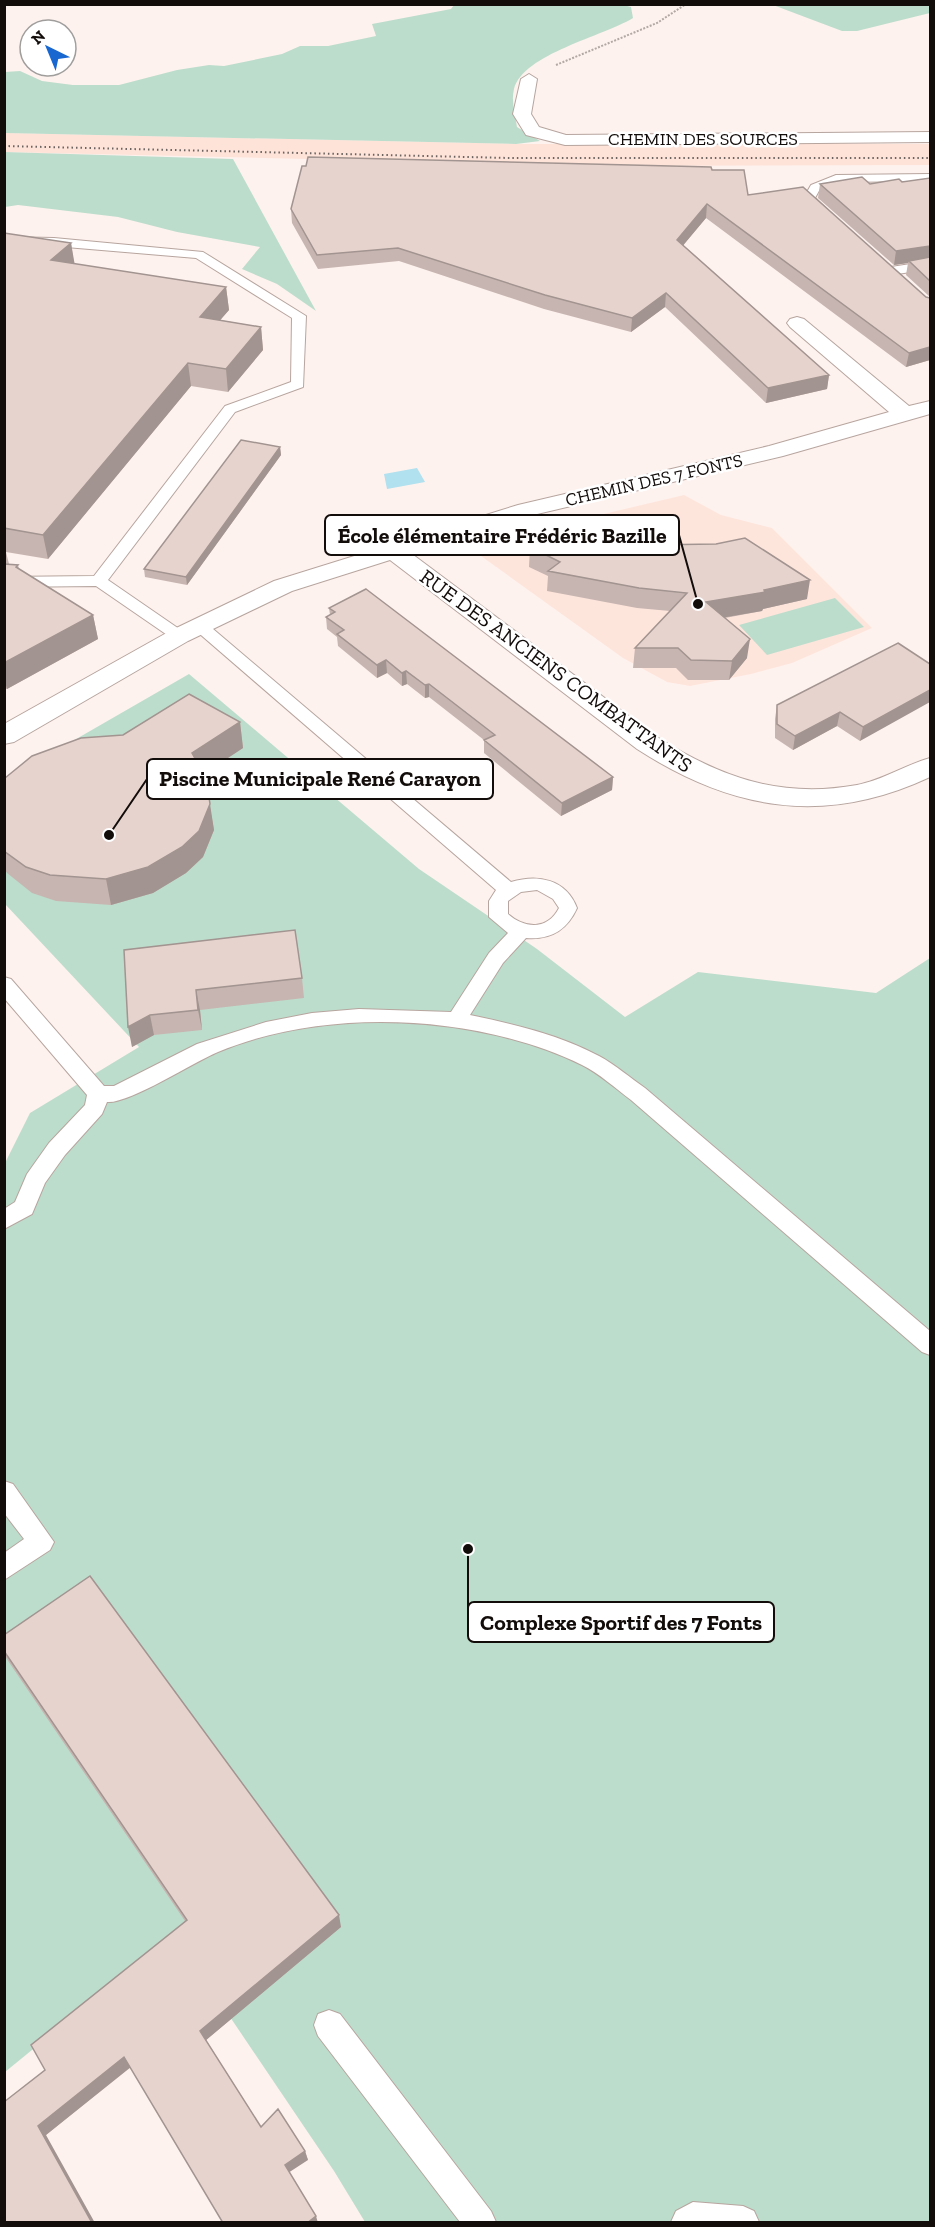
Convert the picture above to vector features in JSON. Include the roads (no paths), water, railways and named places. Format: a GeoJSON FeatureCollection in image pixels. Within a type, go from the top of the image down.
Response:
{"type":"FeatureCollection","features":[{"type":"Feature","properties":{"kind":"street","name":"CHEMIN DES SOURCES"},"geometry":{"type":"LineString","coordinates":[[529,79],[522,114],[532,131],[565,140],[930,137]]}},
{"type":"Feature","properties":{"kind":"street"},"geometry":{"type":"LineString","coordinates":[[797,323],[906,415]]}},
{"type":"Feature","properties":{"kind":"street","name":"CHEMIN DES 7 FONTS"},"geometry":{"type":"LineString","coordinates":[[4,736],[190,631],[283,586],[526,510],[775,451],[930,407]]}},
{"type":"Feature","properties":{"kind":"street","name":"RUE DES ANCIENS COMBATTANTS"},"geometry":{"type":"LineString","coordinates":[[394,552],[674,763],[707,779],[744,791],[784,798],[825,799],[864,794],[899,783],[930,767]]}},
{"type":"Feature","properties":{"kind":"lane"},"geometry":{"type":"LineString","coordinates":[[834,221],[809,200],[816,187],[836,179],[930,178]]}},
{"type":"Feature","properties":{"kind":"lane"},"geometry":{"type":"LineString","coordinates":[[4,241],[54,242],[199,255],[299,316],[298,384],[230,409],[99,581]]}},
{"type":"Feature","properties":{"kind":"lane"},"geometry":{"type":"LineString","coordinates":[[907,285],[887,267],[930,265]]}},
{"type":"Feature","properties":{"kind":"lane"},"geometry":{"type":"LineString","coordinates":[[4,582],[99,581],[190,631],[508,890]]}},
{"type":"Feature","properties":{"kind":"lane"},"geometry":{"type":"LineString","coordinates":[[537,884],[554,888],[566,903],[566,914],[558,925],[541,932],[521,931],[512,928],[499,917],[497,903],[508,890],[521,885],[537,884]]}},
{"type":"Feature","properties":{"kind":"lane"},"geometry":{"type":"LineString","coordinates":[[457,1020],[496,958],[521,931]]}},
{"type":"Feature","properties":{"kind":"lane"},"geometry":{"type":"LineString","coordinates":[[4,984],[98,1093],[117,1094],[167,1067],[220,1043],[266,1028],[373,1015],[457,1020],[500,1029],[591,1060],[638,1094],[930,1345]]}},
{"type":"Feature","properties":{"kind":"lane"},"geometry":{"type":"LineString","coordinates":[[4,1220],[24,1208],[35,1180],[57,1149],[95,1108],[98,1093]]}},
{"type":"Feature","properties":{"kind":"lane"},"geometry":{"type":"LineString","coordinates":[[4,1492],[41,1542],[4,1568]]}},
{"type":"Feature","properties":{"kind":"lane"},"geometry":{"type":"LineString","coordinates":[[329,2025],[480,2223]]}},
{"type":"Feature","properties":{"kind":"lane"},"geometry":{"type":"LineString","coordinates":[[687,2223],[693,2218],[743,2223]]}},
{"type":"Feature","properties":{"kind":"water"},"geometry":{"type":"Polygon","coordinates":[[[417,468],[425,482],[387,489],[384,474],[417,468]]]}},
{"type":"Feature","properties":{"kind":"railway"},"geometry":{"type":"LineString","coordinates":[[4,146],[510,158],[930,158]]}},
{"type":"Feature","properties":{"kind":"place","name":"École élémentaire Frédéric Bazille"},"geometry":{"type":"Point","coordinates":[698,604]}},
{"type":"Feature","properties":{"kind":"place","name":"Piscine Municipale René Carayon"},"geometry":{"type":"Point","coordinates":[109,835]}},
{"type":"Feature","properties":{"kind":"place","name":"Complexe Sportif des 7 Fonts"},"geometry":{"type":"Point","coordinates":[468,1549]}}]}
